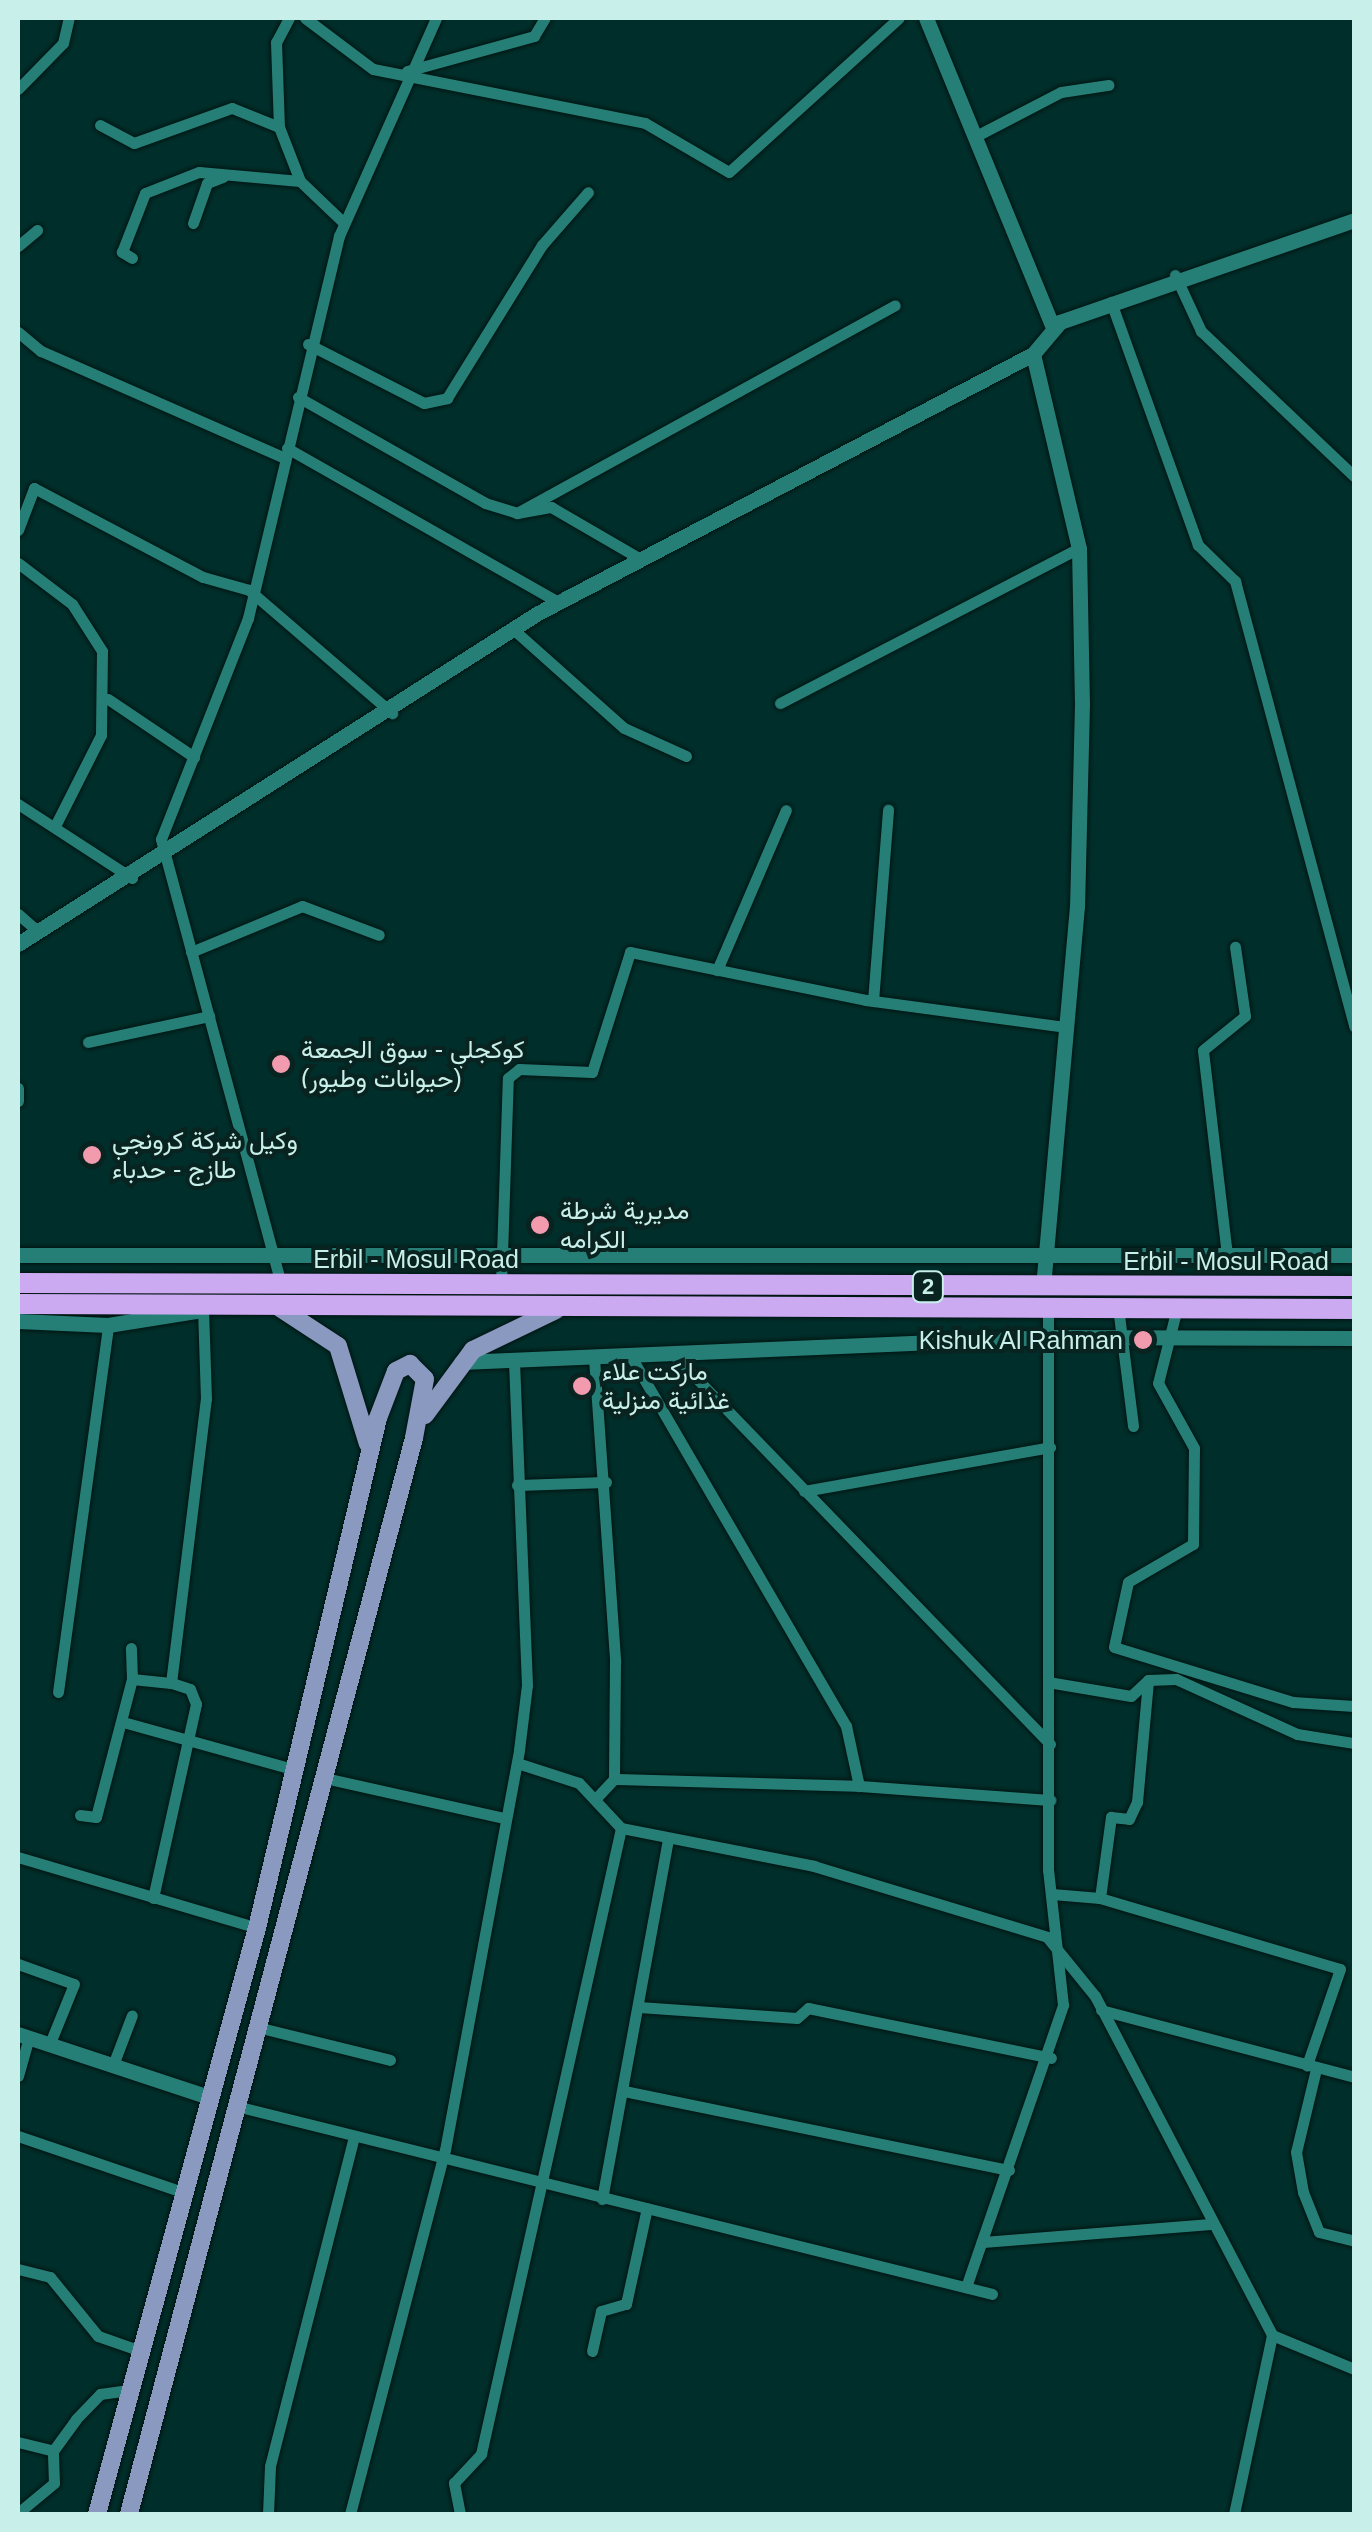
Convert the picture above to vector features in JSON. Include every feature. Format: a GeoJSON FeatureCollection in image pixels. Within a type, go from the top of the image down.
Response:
{"type":"FeatureCollection","features":[{"type":"Feature","properties":{"kind":"highway","name":"Erbil - Mosul Road"},"geometry":{"type":"LineString","coordinates":[[18,1282],[1354,1286]]}},
{"type":"Feature","properties":{"kind":"highway","name":"Erbil - Mosul Road"},"geometry":{"type":"LineString","coordinates":[[18,1304],[1354,1309]]}},
{"type":"Feature","properties":{"kind":"main road"},"geometry":{"type":"LineString","coordinates":[[255,1304],[302,1315],[338,1346],[362,1407],[367,1462]]}},
{"type":"Feature","properties":{"kind":"main road"},"geometry":{"type":"LineString","coordinates":[[414,1438],[461,1362],[514,1324],[578,1306]]}},
{"type":"Feature","properties":{"kind":"main road"},"geometry":{"type":"LineString","coordinates":[[97,2514],[138,2350],[257,1928],[367,1462],[392,1378],[410,1364],[425,1380],[414,1438],[129,2514]]}},
{"type":"Feature","properties":{"kind":"street"},"geometry":{"type":"LineString","coordinates":[[18,89],[63,43],[68,18]]}},
{"type":"Feature","properties":{"kind":"street"},"geometry":{"type":"LineString","coordinates":[[290,18],[276,42],[279,127],[300,181],[344,223]]}},
{"type":"Feature","properties":{"kind":"street"},"geometry":{"type":"LineString","coordinates":[[305,18],[373,69],[644,123],[729,172],[899,18]]}},
{"type":"Feature","properties":{"kind":"street"},"geometry":{"type":"LineString","coordinates":[[282,1284],[164,857],[167,814],[194,758],[248,618],[249,590],[286,452],[308,344],[344,223],[406,73],[436,18]]}},
{"type":"Feature","properties":{"kind":"street"},"geometry":{"type":"LineString","coordinates":[[406,73],[534,36],[544,18]]}},
{"type":"Feature","properties":{"kind":"street"},"geometry":{"type":"LineString","coordinates":[[926,18],[978,135],[1053,326]]}},
{"type":"Feature","properties":{"kind":"street"},"geometry":{"type":"LineString","coordinates":[[978,135],[1061,92],[1108,85]]}},
{"type":"Feature","properties":{"kind":"street"},"geometry":{"type":"LineString","coordinates":[[100,124],[134,144],[232,108],[279,127]]}},
{"type":"Feature","properties":{"kind":"street"},"geometry":{"type":"LineString","coordinates":[[132,258],[122,252],[145,193],[199,172],[300,181]]}},
{"type":"Feature","properties":{"kind":"street"},"geometry":{"type":"LineString","coordinates":[[192,223],[207,183],[223,177]]}},
{"type":"Feature","properties":{"kind":"street"},"geometry":{"type":"LineString","coordinates":[[308,344],[424,403],[448,398],[542,245],[588,192]]}},
{"type":"Feature","properties":{"kind":"street"},"geometry":{"type":"LineString","coordinates":[[18,944],[132,878],[558,602],[1033,354],[1053,326],[1175,275],[1354,220]]}},
{"type":"Feature","properties":{"kind":"street"},"geometry":{"type":"LineString","coordinates":[[18,246],[37,230]]}},
{"type":"Feature","properties":{"kind":"street"},"geometry":{"type":"LineString","coordinates":[[1175,275],[1201,331],[1354,476]]}},
{"type":"Feature","properties":{"kind":"street"},"geometry":{"type":"LineString","coordinates":[[1110,302],[1198,544],[1235,581],[1354,1026]]}},
{"type":"Feature","properties":{"kind":"street"},"geometry":{"type":"LineString","coordinates":[[517,514],[894,306]]}},
{"type":"Feature","properties":{"kind":"street"},"geometry":{"type":"LineString","coordinates":[[18,332],[40,351],[286,452],[558,602]]}},
{"type":"Feature","properties":{"kind":"street"},"geometry":{"type":"LineString","coordinates":[[1033,354],[1079,548],[1082,807],[1059,1026],[1043,1286]]}},
{"type":"Feature","properties":{"kind":"street"},"geometry":{"type":"LineString","coordinates":[[298,397],[517,514],[551,506],[638,558]]}},
{"type":"Feature","properties":{"kind":"street"},"geometry":{"type":"LineString","coordinates":[[18,530],[34,488],[203,577],[249,590],[392,713]]}},
{"type":"Feature","properties":{"kind":"street"},"geometry":{"type":"LineString","coordinates":[[780,702],[1079,548]]}},
{"type":"Feature","properties":{"kind":"street"},"geometry":{"type":"LineString","coordinates":[[18,564],[72,604],[102,652],[108,699],[102,734],[56,824]]}},
{"type":"Feature","properties":{"kind":"street"},"geometry":{"type":"LineString","coordinates":[[514,630],[624,728],[686,756]]}},
{"type":"Feature","properties":{"kind":"street"},"geometry":{"type":"LineString","coordinates":[[108,699],[194,758]]}},
{"type":"Feature","properties":{"kind":"street"},"geometry":{"type":"LineString","coordinates":[[18,804],[56,824],[132,878]]}},
{"type":"Feature","properties":{"kind":"street"},"geometry":{"type":"LineString","coordinates":[[717,970],[786,810]]}},
{"type":"Feature","properties":{"kind":"street"},"geometry":{"type":"LineString","coordinates":[[873,1001],[888,810]]}},
{"type":"Feature","properties":{"kind":"street"},"geometry":{"type":"LineString","coordinates":[[191,952],[302,906],[378,935]]}},
{"type":"Feature","properties":{"kind":"street"},"geometry":{"type":"LineString","coordinates":[[18,914],[39,932]]}},
{"type":"Feature","properties":{"kind":"street"},"geometry":{"type":"LineString","coordinates":[[1226,1255],[1204,1050],[1245,1016],[1235,946]]}},
{"type":"Feature","properties":{"kind":"street"},"geometry":{"type":"LineString","coordinates":[[501,1285],[508,1078],[519,1068],[592,1072],[630,952],[873,1001],[1059,1026]]}},
{"type":"Feature","properties":{"kind":"street"},"geometry":{"type":"LineString","coordinates":[[88,1042],[209,1016]]}},
{"type":"Feature","properties":{"kind":"street"},"geometry":{"type":"LineString","coordinates":[[18,1088],[18,1102]]}},
{"type":"Feature","properties":{"kind":"street"},"geometry":{"type":"LineString","coordinates":[[18,1255],[274,1260],[1354,1255]]}},
{"type":"Feature","properties":{"kind":"street"},"geometry":{"type":"LineString","coordinates":[[18,1322],[108,1325],[225,1304]]}},
{"type":"Feature","properties":{"kind":"street"},"geometry":{"type":"LineString","coordinates":[[1118,1307],[1133,1426]]}},
{"type":"Feature","properties":{"kind":"street"},"geometry":{"type":"LineString","coordinates":[[966,2287],[1051,2058],[1062,1956],[1052,1894],[1048,1308]]}},
{"type":"Feature","properties":{"kind":"street"},"geometry":{"type":"LineString","coordinates":[[1178,1308],[1166,1338],[1160,1392],[1194,1448],[1192,1544],[1128,1582],[1114,1647],[1293,1702],[1354,1706]]}},
{"type":"Feature","properties":{"kind":"street"},"geometry":{"type":"LineString","coordinates":[[171,1683],[206,1399],[203,1310]]}},
{"type":"Feature","properties":{"kind":"street"},"geometry":{"type":"LineString","coordinates":[[58,1692],[108,1325]]}},
{"type":"Feature","properties":{"kind":"street"},"geometry":{"type":"LineString","coordinates":[[461,1362],[1049,1337],[1354,1338]]}},
{"type":"Feature","properties":{"kind":"street"},"geometry":{"type":"LineString","coordinates":[[674,1355],[1050,1744]]}},
{"type":"Feature","properties":{"kind":"street"},"geometry":{"type":"LineString","coordinates":[[632,1356],[846,1726],[860,1786]]}},
{"type":"Feature","properties":{"kind":"street"},"geometry":{"type":"LineString","coordinates":[[594,1358],[606,1482],[614,1779],[597,1797]]}},
{"type":"Feature","properties":{"kind":"street"},"geometry":{"type":"LineString","coordinates":[[350,2514],[442,2160],[527,1685],[514,1360]]}},
{"type":"Feature","properties":{"kind":"street"},"geometry":{"type":"LineString","coordinates":[[804,1491],[1050,1448]]}},
{"type":"Feature","properties":{"kind":"street"},"geometry":{"type":"LineString","coordinates":[[517,1485],[606,1482]]}},
{"type":"Feature","properties":{"kind":"street"},"geometry":{"type":"LineString","coordinates":[[80,1814],[96,1817],[132,1679],[131,1648]]}},
{"type":"Feature","properties":{"kind":"street"},"geometry":{"type":"LineString","coordinates":[[132,1679],[190,1689],[196,1704],[152,1898]]}},
{"type":"Feature","properties":{"kind":"street"},"geometry":{"type":"LineString","coordinates":[[1048,1682],[1131,1696],[1148,1680],[1176,1680],[1297,1734],[1354,1742]]}},
{"type":"Feature","properties":{"kind":"street"},"geometry":{"type":"LineString","coordinates":[[1100,1898],[1112,1817],[1129,1819],[1137,1802],[1148,1680]]}},
{"type":"Feature","properties":{"kind":"street"},"geometry":{"type":"LineString","coordinates":[[122,1722],[296,1770]]}},
{"type":"Feature","properties":{"kind":"street"},"geometry":{"type":"LineString","coordinates":[[516,1762],[597,1797],[620,1828],[882,1884],[1047,1936],[1101,2010],[1272,2335],[1354,2368]]}},
{"type":"Feature","properties":{"kind":"street"},"geometry":{"type":"LineString","coordinates":[[325,1778],[504,1818]]}},
{"type":"Feature","properties":{"kind":"street"},"geometry":{"type":"LineString","coordinates":[[614,1779],[860,1786],[1050,1800]]}},
{"type":"Feature","properties":{"kind":"street"},"geometry":{"type":"LineString","coordinates":[[460,2514],[454,2483],[481,2454],[620,1828]]}},
{"type":"Feature","properties":{"kind":"street"},"geometry":{"type":"LineString","coordinates":[[602,2199],[668,1838]]}},
{"type":"Feature","properties":{"kind":"street"},"geometry":{"type":"LineString","coordinates":[[18,1857],[257,1928]]}},
{"type":"Feature","properties":{"kind":"street"},"geometry":{"type":"LineString","coordinates":[[1052,1894],[1100,1898],[1340,1968],[1354,1964]]}},
{"type":"Feature","properties":{"kind":"street"},"geometry":{"type":"LineString","coordinates":[[18,1964],[74,1984],[50,2044]]}},
{"type":"Feature","properties":{"kind":"street"},"geometry":{"type":"LineString","coordinates":[[1340,1968],[1311,2067],[1296,2152],[1303,2192],[1319,2232],[1354,2241]]}},
{"type":"Feature","properties":{"kind":"street"},"geometry":{"type":"LineString","coordinates":[[639,2007],[797,2018],[808,2008],[1051,2058]]}},
{"type":"Feature","properties":{"kind":"street"},"geometry":{"type":"LineString","coordinates":[[1101,2010],[1354,2077]]}},
{"type":"Feature","properties":{"kind":"street"},"geometry":{"type":"LineString","coordinates":[[113,2064],[132,2015]]}},
{"type":"Feature","properties":{"kind":"street"},"geometry":{"type":"LineString","coordinates":[[257,2027],[390,2060]]}},
{"type":"Feature","properties":{"kind":"street"},"geometry":{"type":"LineString","coordinates":[[18,2076],[23,2035],[211,2098]]}},
{"type":"Feature","properties":{"kind":"street"},"geometry":{"type":"LineString","coordinates":[[624,2091],[1009,2170]]}},
{"type":"Feature","properties":{"kind":"street"},"geometry":{"type":"LineString","coordinates":[[236,2106],[992,2294]]}},
{"type":"Feature","properties":{"kind":"street"},"geometry":{"type":"LineString","coordinates":[[18,2136],[185,2193]]}},
{"type":"Feature","properties":{"kind":"street"},"geometry":{"type":"LineString","coordinates":[[268,2514],[270,2466],[354,2138]]}},
{"type":"Feature","properties":{"kind":"street"},"geometry":{"type":"LineString","coordinates":[[592,2352],[601,2311],[626,2304],[647,2208]]}},
{"type":"Feature","properties":{"kind":"street"},"geometry":{"type":"LineString","coordinates":[[982,2242],[1211,2224]]}},
{"type":"Feature","properties":{"kind":"street"},"geometry":{"type":"LineString","coordinates":[[18,2269],[50,2277],[98,2336],[138,2350]]}},
{"type":"Feature","properties":{"kind":"street"},"geometry":{"type":"LineString","coordinates":[[1234,2514],[1272,2335]]}},
{"type":"Feature","properties":{"kind":"street"},"geometry":{"type":"LineString","coordinates":[[18,2514],[54,2483],[53,2451],[100,2394],[128,2390]]}},
{"type":"Feature","properties":{"kind":"street"},"geometry":{"type":"LineString","coordinates":[[18,2442],[53,2451]]}},
{"type":"Feature","properties":{"kind":"place","name":"كوكجلي - سوق الجمعة (حيوانات وطيور)"},"geometry":{"type":"Point","coordinates":[281,1064]}},
{"type":"Feature","properties":{"kind":"place","name":"وكيل شركة كرونجي طازج - حدباء"},"geometry":{"type":"Point","coordinates":[92,1155]}},
{"type":"Feature","properties":{"kind":"place","name":"مديرية شرطة الكرامه"},"geometry":{"type":"Point","coordinates":[540,1225]}},
{"type":"Feature","properties":{"kind":"place","name":"Kishuk Al Rahman"},"geometry":{"type":"Point","coordinates":[1143,1340]}},
{"type":"Feature","properties":{"kind":"place","name":"ماركت علاء غذائية منزلية"},"geometry":{"type":"Point","coordinates":[582,1386]}}]}
